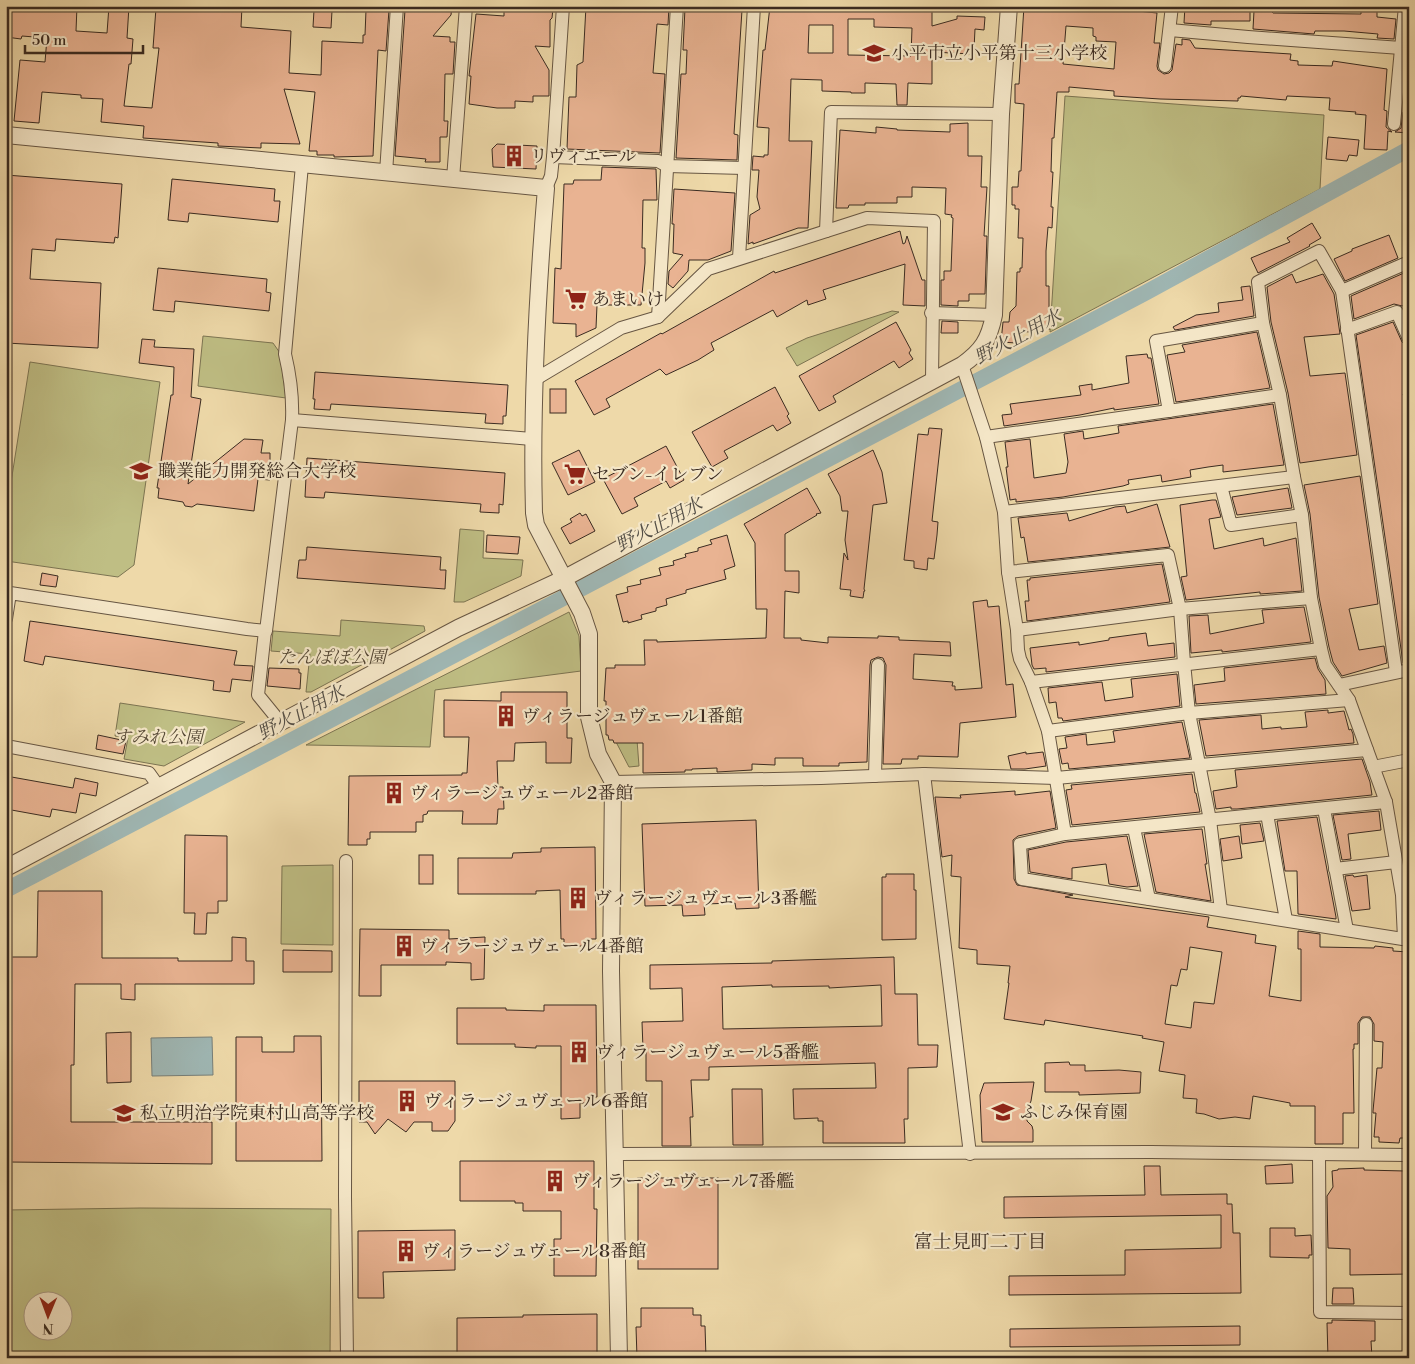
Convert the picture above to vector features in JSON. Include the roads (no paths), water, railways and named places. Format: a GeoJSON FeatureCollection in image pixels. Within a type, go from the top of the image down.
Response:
{"type":"FeatureCollection","features":[{"type":"Feature","properties":{"kind":"street"},"geometry":{"type":"LineString","coordinates":[[386,173],[396,6]]}},
{"type":"Feature","properties":{"kind":"street"},"geometry":{"type":"LineString","coordinates":[[454,179],[466,6]]}},
{"type":"Feature","properties":{"kind":"street"},"geometry":{"type":"LineString","coordinates":[[563,6],[554,157],[551,176],[546,188],[536,319],[532,439],[534,513],[536,525],[582,613],[589,634],[589,717],[598,754],[612,782],[611,971],[619,1358]]}},
{"type":"Feature","properties":{"kind":"street"},"geometry":{"type":"LineString","coordinates":[[658,317],[677,6]]}},
{"type":"Feature","properties":{"kind":"street"},"geometry":{"type":"LineString","coordinates":[[738,258],[754,6]]}},
{"type":"Feature","properties":{"kind":"street"},"geometry":{"type":"LineString","coordinates":[[6,868],[458,628],[566,584],[932,380],[964,372],[983,345],[991,328],[994,315],[1001,114],[1009,6]]}},
{"type":"Feature","properties":{"kind":"street"},"geometry":{"type":"LineString","coordinates":[[1165,66],[1172,6]]}},
{"type":"Feature","properties":{"kind":"street"},"geometry":{"type":"LineString","coordinates":[[1394,124],[1405,6]]}},
{"type":"Feature","properties":{"kind":"street"},"geometry":{"type":"LineString","coordinates":[[1170,30],[1401,48]]}},
{"type":"Feature","properties":{"kind":"street"},"geometry":{"type":"LineString","coordinates":[[826,232],[831,112],[1001,114]]}},
{"type":"Feature","properties":{"kind":"street"},"geometry":{"type":"LineString","coordinates":[[6,135],[546,188]]}},
{"type":"Feature","properties":{"kind":"street"},"geometry":{"type":"LineString","coordinates":[[554,157],[658,161],[667,166],[744,168]]}},
{"type":"Feature","properties":{"kind":"street"},"geometry":{"type":"LineString","coordinates":[[280,722],[258,695],[292,420],[293,403],[285,354],[302,164]]}},
{"type":"Feature","properties":{"kind":"street"},"geometry":{"type":"LineString","coordinates":[[534,380],[621,328],[658,317],[708,269],[867,218],[934,221],[932,380]]}},
{"type":"Feature","properties":{"kind":"street"},"geometry":{"type":"LineString","coordinates":[[1386,802],[1065,834],[1020,844],[1022,879],[1406,939],[1405,894],[1396,862],[1386,802],[1348,700],[1326,665],[1321,648],[1311,598],[1302,515],[1280,395],[1263,323],[1258,282],[1319,250],[1342,291],[1396,672]]}},
{"type":"Feature","properties":{"kind":"street"},"geometry":{"type":"LineString","coordinates":[[1342,291],[1409,262]]}},
{"type":"Feature","properties":{"kind":"street"},"geometry":{"type":"LineString","coordinates":[[1347,330],[1397,312],[1409,339]]}},
{"type":"Feature","properties":{"kind":"street"},"geometry":{"type":"LineString","coordinates":[[932,313],[994,315]]}},
{"type":"Feature","properties":{"kind":"street"},"geometry":{"type":"LineString","coordinates":[[1169,411],[1156,341],[1263,323]]}},
{"type":"Feature","properties":{"kind":"street"},"geometry":{"type":"LineString","coordinates":[[964,372],[986,437],[1004,512],[1008,572],[1020,660],[1031,682],[1048,731],[1065,834]]}},
{"type":"Feature","properties":{"kind":"street"},"geometry":{"type":"LineString","coordinates":[[986,437],[1280,395]]}},
{"type":"Feature","properties":{"kind":"street"},"geometry":{"type":"LineString","coordinates":[[292,420],[532,439]]}},
{"type":"Feature","properties":{"kind":"street"},"geometry":{"type":"LineString","coordinates":[[1004,512],[1294,477]]}},
{"type":"Feature","properties":{"kind":"street"},"geometry":{"type":"LineString","coordinates":[[1221,486],[1231,524],[1302,515]]}},
{"type":"Feature","properties":{"kind":"street"},"geometry":{"type":"LineString","coordinates":[[1008,572],[1168,555],[1180,609],[1189,713],[1210,820],[1221,910]]}},
{"type":"Feature","properties":{"kind":"street"},"geometry":{"type":"LineString","coordinates":[[6,619],[10,593],[265,631]]}},
{"type":"Feature","properties":{"kind":"street"},"geometry":{"type":"LineString","coordinates":[[1017,630],[1180,609],[1311,598]]}},
{"type":"Feature","properties":{"kind":"street"},"geometry":{"type":"LineString","coordinates":[[1031,682],[1321,648]]}},
{"type":"Feature","properties":{"kind":"street"},"geometry":{"type":"LineString","coordinates":[[875,776],[878,665]]}},
{"type":"Feature","properties":{"kind":"street"},"geometry":{"type":"LineString","coordinates":[[1339,685],[1409,670]]}},
{"type":"Feature","properties":{"kind":"street"},"geometry":{"type":"LineString","coordinates":[[1048,731],[1189,713],[1348,700]]}},
{"type":"Feature","properties":{"kind":"street"},"geometry":{"type":"LineString","coordinates":[[6,746],[149,773],[158,787]]}},
{"type":"Feature","properties":{"kind":"street"},"geometry":{"type":"LineString","coordinates":[[612,782],[924,774],[1056,778],[1367,750]]}},
{"type":"Feature","properties":{"kind":"street"},"geometry":{"type":"LineString","coordinates":[[1373,767],[1409,760]]}},
{"type":"Feature","properties":{"kind":"street"},"geometry":{"type":"LineString","coordinates":[[924,774],[970,1154]]}},
{"type":"Feature","properties":{"kind":"street"},"geometry":{"type":"LineString","coordinates":[[1324,809],[1347,930]]}},
{"type":"Feature","properties":{"kind":"street"},"geometry":{"type":"LineString","coordinates":[[1267,814],[1286,920]]}},
{"type":"Feature","properties":{"kind":"street"},"geometry":{"type":"LineString","coordinates":[[1134,828],[1149,899]]}},
{"type":"Feature","properties":{"kind":"street"},"geometry":{"type":"LineString","coordinates":[[346,861],[345,1197],[347,1358]]}},
{"type":"Feature","properties":{"kind":"street"},"geometry":{"type":"LineString","coordinates":[[1335,869],[1396,862]]}},
{"type":"Feature","properties":{"kind":"street"},"geometry":{"type":"LineString","coordinates":[[1365,1154],[1366,1024]]}},
{"type":"Feature","properties":{"kind":"street"},"geometry":{"type":"LineString","coordinates":[[616,1154],[1151,1152],[1409,1154]]}},
{"type":"Feature","properties":{"kind":"street"},"geometry":{"type":"LineString","coordinates":[[1319,1154],[1320,1312],[1409,1313]]}},
{"type":"Feature","properties":{"kind":"water"},"geometry":{"type":"Polygon","coordinates":[[[212,1037],[213,1075],[152,1076],[151,1038],[212,1037]]]}},
{"type":"Feature","properties":{"kind":"waterway","name":"野火止用水"},"geometry":{"type":"LineString","coordinates":[[6,890],[1145,293],[1409,149]]}},
{"type":"Feature","properties":{"kind":"place","name":"小平市立小平第十三小学校"},"geometry":{"type":"Point","coordinates":[874,53]}},
{"type":"Feature","properties":{"kind":"place","name":"リヴィエール"},"geometry":{"type":"Point","coordinates":[514,156]}},
{"type":"Feature","properties":{"kind":"place","name":"あまいけ"},"geometry":{"type":"Point","coordinates":[576,299]}},
{"type":"Feature","properties":{"kind":"place","name":"職業能力開発総合大学校"},"geometry":{"type":"Point","coordinates":[141,471]}},
{"type":"Feature","properties":{"kind":"place","name":"セブン-イレブン"},"geometry":{"type":"Point","coordinates":[575,474]}},
{"type":"Feature","properties":{"kind":"place","name":"ヴィラージュヴェール1番館"},"geometry":{"type":"Point","coordinates":[506,716]}},
{"type":"Feature","properties":{"kind":"place","name":"ヴィラージュヴェール2番館"},"geometry":{"type":"Point","coordinates":[394,793]}},
{"type":"Feature","properties":{"kind":"place","name":"ヴィラージュヴェール3番艦"},"geometry":{"type":"Point","coordinates":[578,898]}},
{"type":"Feature","properties":{"kind":"place","name":"ヴィラージュヴェール4番館"},"geometry":{"type":"Point","coordinates":[404,946]}},
{"type":"Feature","properties":{"kind":"place","name":"ヴィラージュヴェール5番艦"},"geometry":{"type":"Point","coordinates":[579,1052]}},
{"type":"Feature","properties":{"kind":"place","name":"ヴィラージュヴェール6番館"},"geometry":{"type":"Point","coordinates":[407,1101]}},
{"type":"Feature","properties":{"kind":"place","name":"ふじみ保育園"},"geometry":{"type":"Point","coordinates":[1003,1112]}},
{"type":"Feature","properties":{"kind":"place","name":"私立明治学院東村山高等学校"},"geometry":{"type":"Point","coordinates":[124,1113]}},
{"type":"Feature","properties":{"kind":"place","name":"ヴィラージュヴェール7番艦"},"geometry":{"type":"Point","coordinates":[555,1181]}},
{"type":"Feature","properties":{"kind":"place","name":"ヴィラージュヴェール8番館"},"geometry":{"type":"Point","coordinates":[406,1251]}},
{"type":"Feature","properties":{"kind":"district","name":"富士見町二丁目"},"geometry":{"type":"Point","coordinates":[980,1242]}},
{"type":"Feature","properties":{"kind":"park label","name":"たんぽぽ公園"},"geometry":{"type":"Point","coordinates":[332,657]}},
{"type":"Feature","properties":{"kind":"park label","name":"すみれ公園"},"geometry":{"type":"Point","coordinates":[158,737]}}]}
